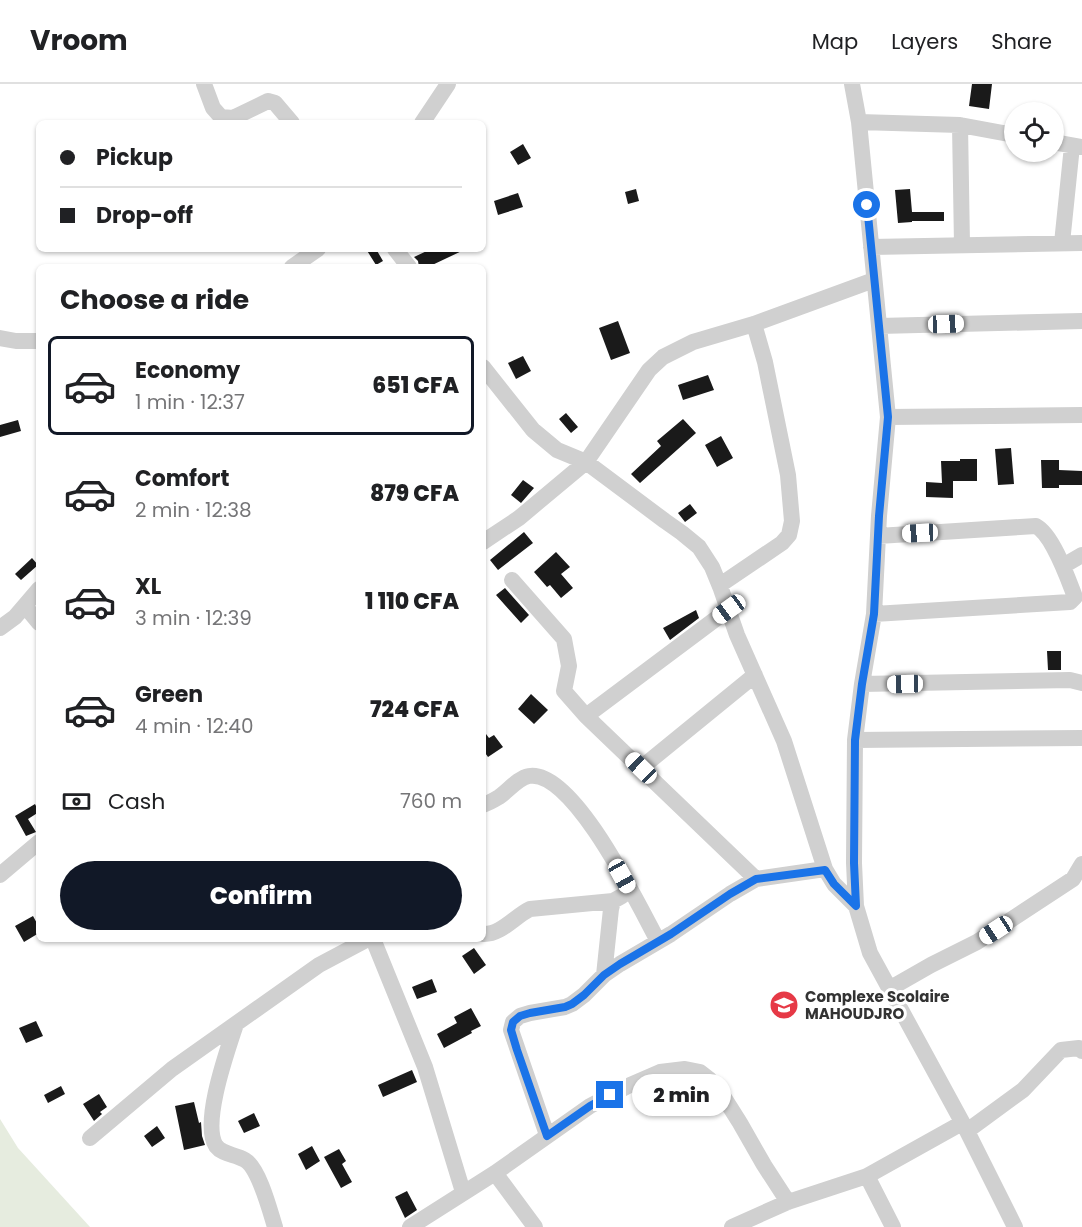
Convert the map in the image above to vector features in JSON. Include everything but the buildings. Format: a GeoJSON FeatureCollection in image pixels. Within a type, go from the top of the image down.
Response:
{"type":"FeatureCollection","features":[{"type":"Feature","properties":{"kind":"street"},"geometry":{"type":"LineString","coordinates":[[204,84],[213,108],[221,117],[233,118],[268,101],[276,103],[290,120]]}},
{"type":"Feature","properties":{"kind":"street"},"geometry":{"type":"LineString","coordinates":[[424,120],[448,84]]}},
{"type":"Feature","properties":{"kind":"street"},"geometry":{"type":"LineString","coordinates":[[852,84],[859,122],[888,417],[874,614],[855,740],[856,906],[870,953],[965,1127],[1015,1227]]}},
{"type":"Feature","properties":{"kind":"street"},"geometry":{"type":"LineString","coordinates":[[859,122],[960,125],[1004,133]]}},
{"type":"Feature","properties":{"kind":"street"},"geometry":{"type":"LineString","coordinates":[[960,125],[962,244]]}},
{"type":"Feature","properties":{"kind":"street"},"geometry":{"type":"LineString","coordinates":[[1062,243],[1077,147]]}},
{"type":"Feature","properties":{"kind":"street"},"geometry":{"type":"LineString","coordinates":[[871,247],[1082,243]]}},
{"type":"Feature","properties":{"kind":"street"},"geometry":{"type":"LineString","coordinates":[[296,264],[314,252]]}},
{"type":"Feature","properties":{"kind":"street"},"geometry":{"type":"LineString","coordinates":[[486,540],[519,518],[586,462],[649,370],[663,357],[693,342],[754,324],[874,280]]}},
{"type":"Feature","properties":{"kind":"street"},"geometry":{"type":"LineString","coordinates":[[879,326],[1082,321]]}},
{"type":"Feature","properties":{"kind":"street"},"geometry":{"type":"LineString","coordinates":[[720,585],[782,543],[789,535],[792,521],[788,475],[765,362],[754,324]]}},
{"type":"Feature","properties":{"kind":"street"},"geometry":{"type":"LineString","coordinates":[[0,338],[36,341]]}},
{"type":"Feature","properties":{"kind":"street"},"geometry":{"type":"LineString","coordinates":[[486,371],[532,430],[557,450],[586,462],[699,547],[720,585],[737,635],[784,741],[825,870],[834,884],[856,906]]}},
{"type":"Feature","properties":{"kind":"street"},"geometry":{"type":"LineString","coordinates":[[888,417],[1082,415]]}},
{"type":"Feature","properties":{"kind":"street"},"geometry":{"type":"LineString","coordinates":[[874,614],[1070,602],[1075,597],[1063,566],[1045,532],[1036,526],[878,536]]}},
{"type":"Feature","properties":{"kind":"street"},"geometry":{"type":"LineString","coordinates":[[1063,566],[1082,555]]}},
{"type":"Feature","properties":{"kind":"street"},"geometry":{"type":"LineString","coordinates":[[512,580],[564,639],[570,666],[564,691],[586,716],[756,879]]}},
{"type":"Feature","properties":{"kind":"street"},"geometry":{"type":"LineString","coordinates":[[0,628],[15,617],[36,592]]}},
{"type":"Feature","properties":{"kind":"street"},"geometry":{"type":"LineString","coordinates":[[25,606],[36,619]]}},
{"type":"Feature","properties":{"kind":"street"},"geometry":{"type":"LineString","coordinates":[[586,716],[729,609]]}},
{"type":"Feature","properties":{"kind":"street"},"geometry":{"type":"LineString","coordinates":[[641,768],[755,675]]}},
{"type":"Feature","properties":{"kind":"street"},"geometry":{"type":"LineString","coordinates":[[862,684],[1070,680],[1082,683]]}},
{"type":"Feature","properties":{"kind":"street"},"geometry":{"type":"LineString","coordinates":[[855,740],[1082,738]]}},
{"type":"Feature","properties":{"kind":"street"},"geometry":{"type":"LineString","coordinates":[[486,804],[498,798],[519,780],[528,776],[538,776],[558,786],[571,799],[604,845],[658,941]]}},
{"type":"Feature","properties":{"kind":"street"},"geometry":{"type":"LineString","coordinates":[[0,875],[36,845]]}},
{"type":"Feature","properties":{"kind":"street"},"geometry":{"type":"LineString","coordinates":[[890,989],[977,942],[1073,879],[1082,864]]}},
{"type":"Feature","properties":{"kind":"street"},"geometry":{"type":"LineString","coordinates":[[547,1136],[511,1030],[513,1022],[520,1016],[530,1013],[565,1007],[584,995],[604,975],[633,955],[756,879],[825,870]]}},
{"type":"Feature","properties":{"kind":"street"},"geometry":{"type":"LineString","coordinates":[[486,934],[496,931],[530,909],[613,901],[630,891]]}},
{"type":"Feature","properties":{"kind":"street"},"geometry":{"type":"LineString","coordinates":[[604,975],[613,901]]}},
{"type":"Feature","properties":{"kind":"street"},"geometry":{"type":"LineString","coordinates":[[90,1138],[158,1079],[319,965],[364,942]]}},
{"type":"Feature","properties":{"kind":"street"},"geometry":{"type":"LineString","coordinates":[[371,942],[425,1067],[463,1192]]}},
{"type":"Feature","properties":{"kind":"street"},"geometry":{"type":"LineString","coordinates":[[236,1024],[218,1084],[211,1121],[212,1134],[215,1144],[222,1152],[246,1160],[252,1167],[275,1227]]}},
{"type":"Feature","properties":{"kind":"street"},"geometry":{"type":"LineString","coordinates":[[732,1227],[788,1202],[867,1176],[965,1127],[1023,1090],[1061,1050],[1079,1048],[1082,1051]]}},
{"type":"Feature","properties":{"kind":"street"},"geometry":{"type":"LineString","coordinates":[[410,1227],[495,1173],[590,1106],[660,1072],[686,1070],[700,1072],[723,1096],[788,1202]]}},
{"type":"Feature","properties":{"kind":"street"},"geometry":{"type":"LineString","coordinates":[[495,1173],[536,1227]]}},
{"type":"Feature","properties":{"kind":"street"},"geometry":{"type":"LineString","coordinates":[[867,1176],[893,1227]]}},
{"type":"Feature","properties":{"kind":"shaded area"},"geometry":{"type":"Polygon","coordinates":[[[0,1119],[18,1148],[90,1227],[0,1227],[0,1119]]]}},
{"type":"Feature","properties":{"kind":"place","name":"Complexe Scolaire MAHOUDJRO"},"geometry":{"type":"Point","coordinates":[784,1005]}},
{"type":"Feature","properties":{"kind":"route"},"geometry":{"type":"LineString","coordinates":[[610,1095],[547,1136],[511,1030],[513,1022],[520,1016],[572,1004],[604,975],[633,955],[671,934],[756,879],[825,870],[834,884],[856,906],[855,740],[874,614],[879,516],[888,417],[867,205]]}}]}
